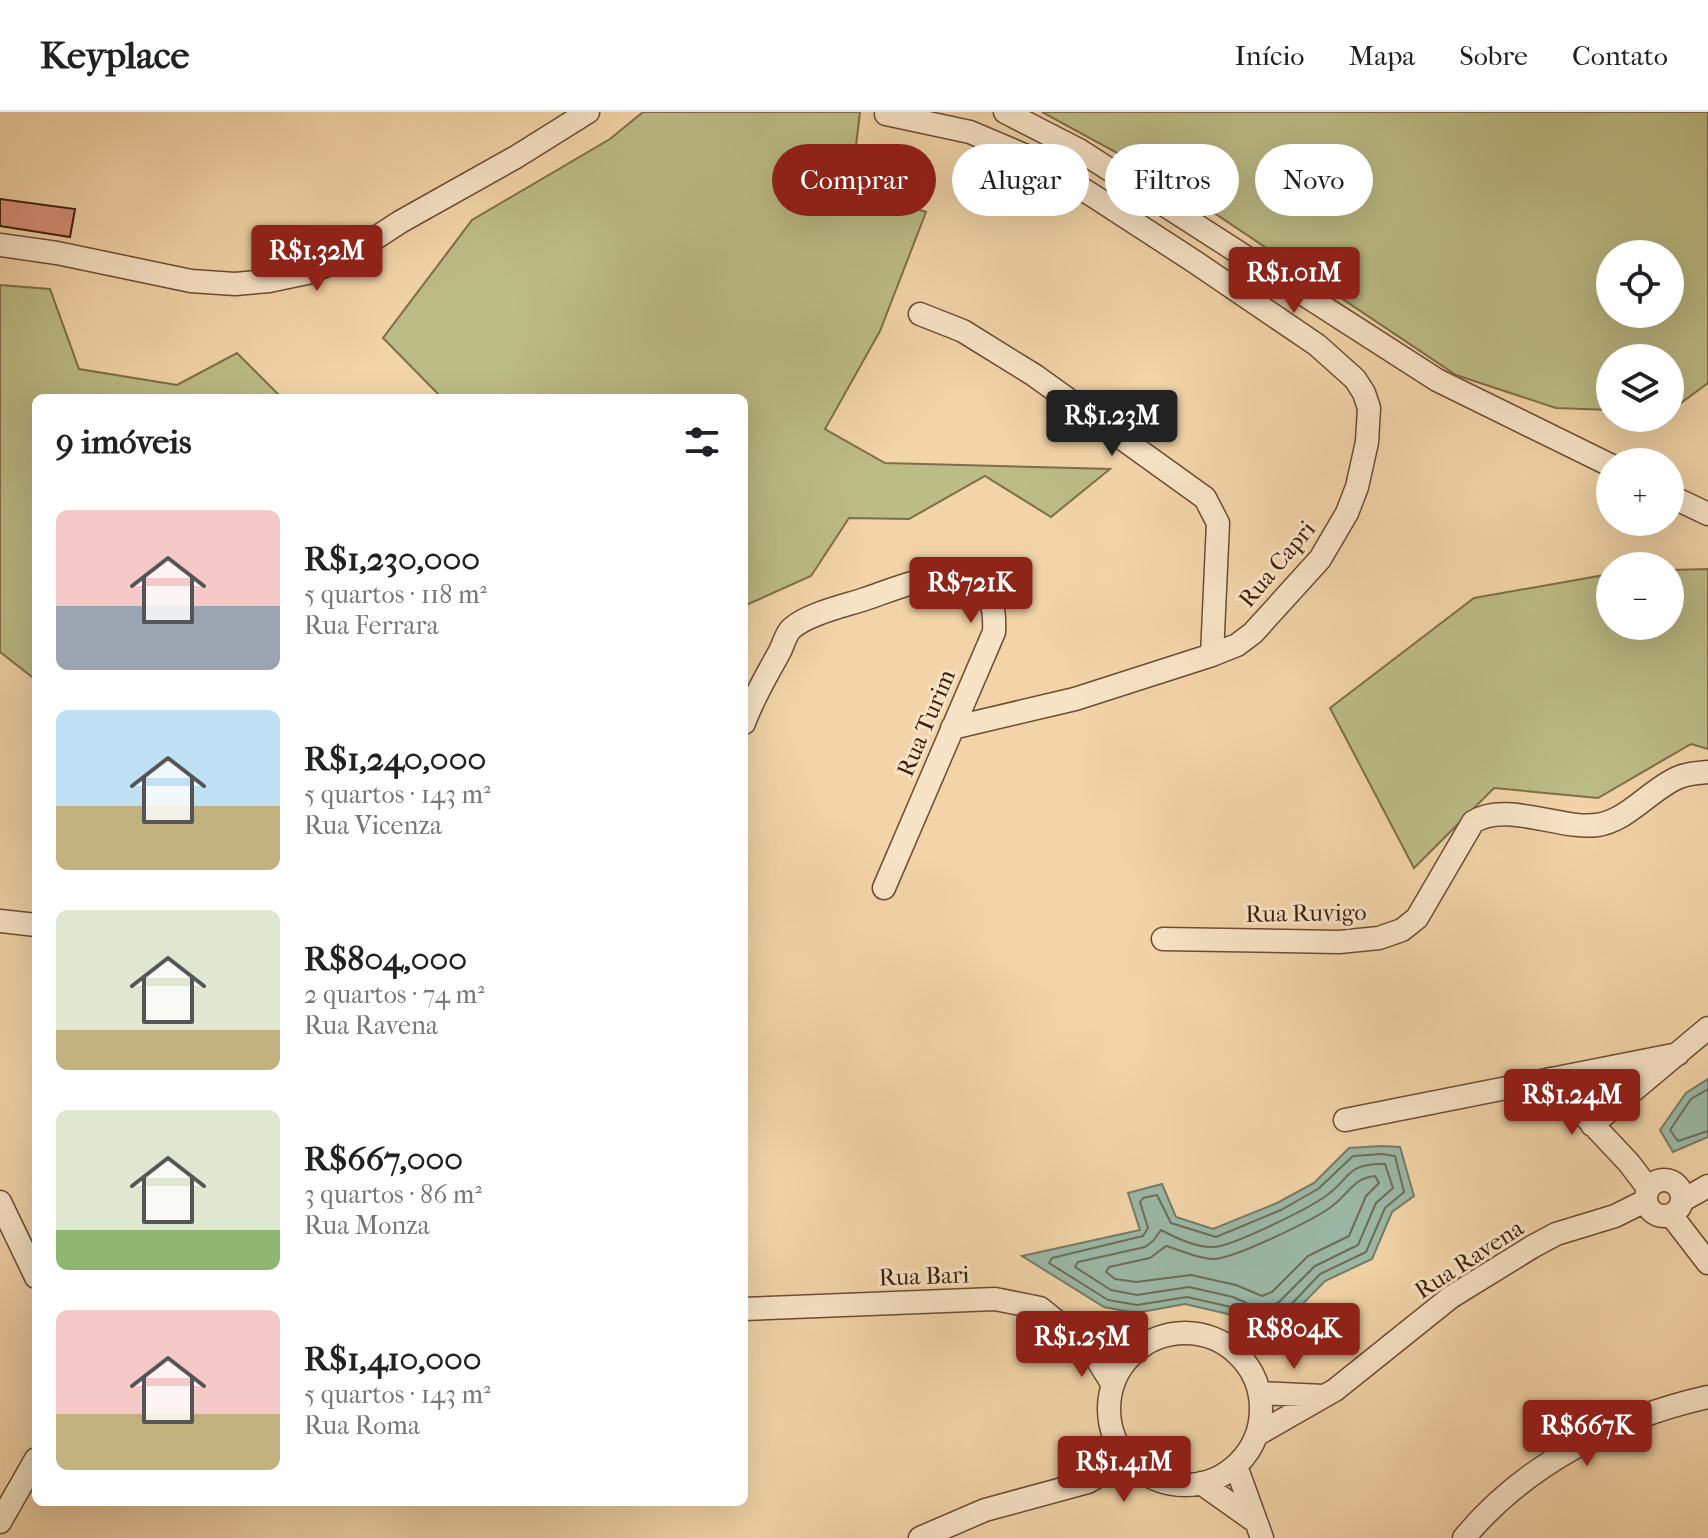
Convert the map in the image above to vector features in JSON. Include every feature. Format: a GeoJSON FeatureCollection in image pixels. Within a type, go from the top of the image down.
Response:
{"type":"FeatureCollection","features":[{"type":"Feature","properties":{"kind":"street"},"geometry":{"type":"LineString","coordinates":[[0,245],[57,253],[191,281],[235,284],[307,273],[345,258],[400,222],[516,157],[588,112]]}},
{"type":"Feature","properties":{"kind":"street"},"geometry":{"type":"LineString","coordinates":[[1005,112],[1079,150],[1437,380],[1596,458]]}},
{"type":"Feature","properties":{"kind":"street","name":"Rua Capri"},"geometry":{"type":"LineString","coordinates":[[886,114],[970,132],[1031,158],[1195,262],[1317,345],[1355,379],[1369,408],[1367,442],[1357,487],[1347,513],[1320,559],[1253,633],[1237,645],[1212,655],[1075,699],[952,728]]}},
{"type":"Feature","properties":{"kind":"street"},"geometry":{"type":"LineString","coordinates":[[920,314],[963,331],[1034,375],[1205,498],[1218,523],[1212,655]]}},
{"type":"Feature","properties":{"kind":"street"},"geometry":{"type":"LineString","coordinates":[[1684,503],[1708,514]]}},
{"type":"Feature","properties":{"kind":"street","name":"Rua Turim"},"geometry":{"type":"LineString","coordinates":[[748,711],[790,630],[815,616],[937,577],[969,577],[980,583],[991,596],[995,611],[994,632],[884,888]]}},
{"type":"Feature","properties":{"kind":"street","name":"Rua Ruvigo"},"geometry":{"type":"LineString","coordinates":[[1163,939],[1339,942],[1379,938],[1402,930],[1417,918],[1473,822],[1478,819],[1488,816],[1525,817],[1597,825],[1612,820],[1676,778],[1708,772]]}},
{"type":"Feature","properties":{"kind":"street"},"geometry":{"type":"LineString","coordinates":[[0,921],[32,925]]}},
{"type":"Feature","properties":{"kind":"street"},"geometry":{"type":"LineString","coordinates":[[1592,1125],[1708,1028]]}},
{"type":"Feature","properties":{"kind":"street"},"geometry":{"type":"LineString","coordinates":[[1345,1120],[1678,1054]]}},
{"type":"Feature","properties":{"kind":"street"},"geometry":{"type":"LineString","coordinates":[[1550,1079],[1664,1199],[1702,1255]]}},
{"type":"Feature","properties":{"kind":"street","name":"Rua Ravena"},"geometry":{"type":"LineString","coordinates":[[1258,1434],[1325,1396],[1451,1297],[1532,1247],[1556,1234],[1708,1184]]}},
{"type":"Feature","properties":{"kind":"street"},"geometry":{"type":"LineString","coordinates":[[0,1202],[32,1269]]}},
{"type":"Feature","properties":{"kind":"street","name":"Rua Bari"},"geometry":{"type":"LineString","coordinates":[[748,1309],[995,1299],[1019,1302],[1040,1308],[1090,1348],[1113,1385]]}},
{"type":"Feature","properties":{"kind":"street"},"geometry":{"type":"LineString","coordinates":[[1177,1333],[1199,1334],[1221,1341],[1239,1354],[1252,1372],[1260,1393],[1262,1415],[1258,1434],[1236,1466],[1201,1483],[1180,1485],[1141,1471],[1127,1458],[1116,1441],[1110,1423],[1109,1404],[1113,1385],[1128,1358],[1155,1339],[1177,1333]]}},
{"type":"Feature","properties":{"kind":"street","name":"Rua Bari"},"geometry":{"type":"LineString","coordinates":[[1090,1348],[1128,1358]]}},
{"type":"Feature","properties":{"kind":"street"},"geometry":{"type":"LineString","coordinates":[[1260,1393],[1325,1396]]}},
{"type":"Feature","properties":{"kind":"street"},"geometry":{"type":"LineString","coordinates":[[1464,1538],[1490,1507],[1545,1466],[1584,1443],[1680,1403],[1708,1397]]}},
{"type":"Feature","properties":{"kind":"street"},"geometry":{"type":"LineString","coordinates":[[1088,1482],[1127,1458]]}},
{"type":"Feature","properties":{"kind":"street"},"geometry":{"type":"LineString","coordinates":[[0,1522],[32,1466]]}},
{"type":"Feature","properties":{"kind":"street"},"geometry":{"type":"LineString","coordinates":[[1236,1466],[1259,1530]]}},
{"type":"Feature","properties":{"kind":"street"},"geometry":{"type":"LineString","coordinates":[[920,1538],[985,1510],[1088,1482],[1160,1480]]}},
{"type":"Feature","properties":{"kind":"street"},"geometry":{"type":"LineString","coordinates":[[1201,1483],[1259,1530]]}},
{"type":"Feature","properties":{"kind":"green space"},"geometry":{"type":"Polygon","coordinates":[[[643,112],[860,112],[856,144],[772,144],[772,216],[924,216],[880,331],[825,429],[885,463],[1110,469],[1051,517],[985,476],[909,519],[849,518],[811,576],[748,604],[748,394],[438,394],[383,338],[472,220],[610,139],[643,112]]]}},
{"type":"Feature","properties":{"kind":"green space"},"geometry":{"type":"Polygon","coordinates":[[[1042,112],[1708,112],[1708,383],[1684,401],[1684,344],[1596,344],[1596,409],[1556,408],[1456,375],[1219,216],[1239,216],[1239,144],[1105,146],[1042,112]]]}},
{"type":"Feature","properties":{"kind":"green space"},"geometry":{"type":"Polygon","coordinates":[[[0,285],[50,289],[79,369],[177,385],[237,353],[278,394],[32,394],[32,677],[0,652],[0,285]]]}},
{"type":"Feature","properties":{"kind":"green space"},"geometry":{"type":"Polygon","coordinates":[[[1708,569],[1708,749],[1691,744],[1598,798],[1494,788],[1414,868],[1330,708],[1474,598],[1596,576],[1596,640],[1684,640],[1684,570],[1708,569]]]}},
{"type":"Feature","properties":{"kind":"water"},"geometry":{"type":"Polygon","coordinates":[[[1708,1079],[1708,1137],[1673,1152],[1660,1130],[1686,1093],[1708,1079]]]}},
{"type":"Feature","properties":{"kind":"water"},"geometry":{"type":"Polygon","coordinates":[[[1400,1147],[1414,1196],[1392,1212],[1372,1259],[1325,1281],[1289,1318],[1259,1330],[1228,1314],[1185,1304],[1136,1313],[1104,1307],[1022,1256],[1140,1230],[1128,1193],[1162,1184],[1176,1217],[1213,1229],[1277,1203],[1314,1183],[1349,1148],[1400,1147]]]}},
{"type":"Feature","properties":{"kind":"building"},"geometry":{"type":"Polygon","coordinates":[[[0,199],[75,209],[70,237],[0,226],[0,199]]]}}]}
